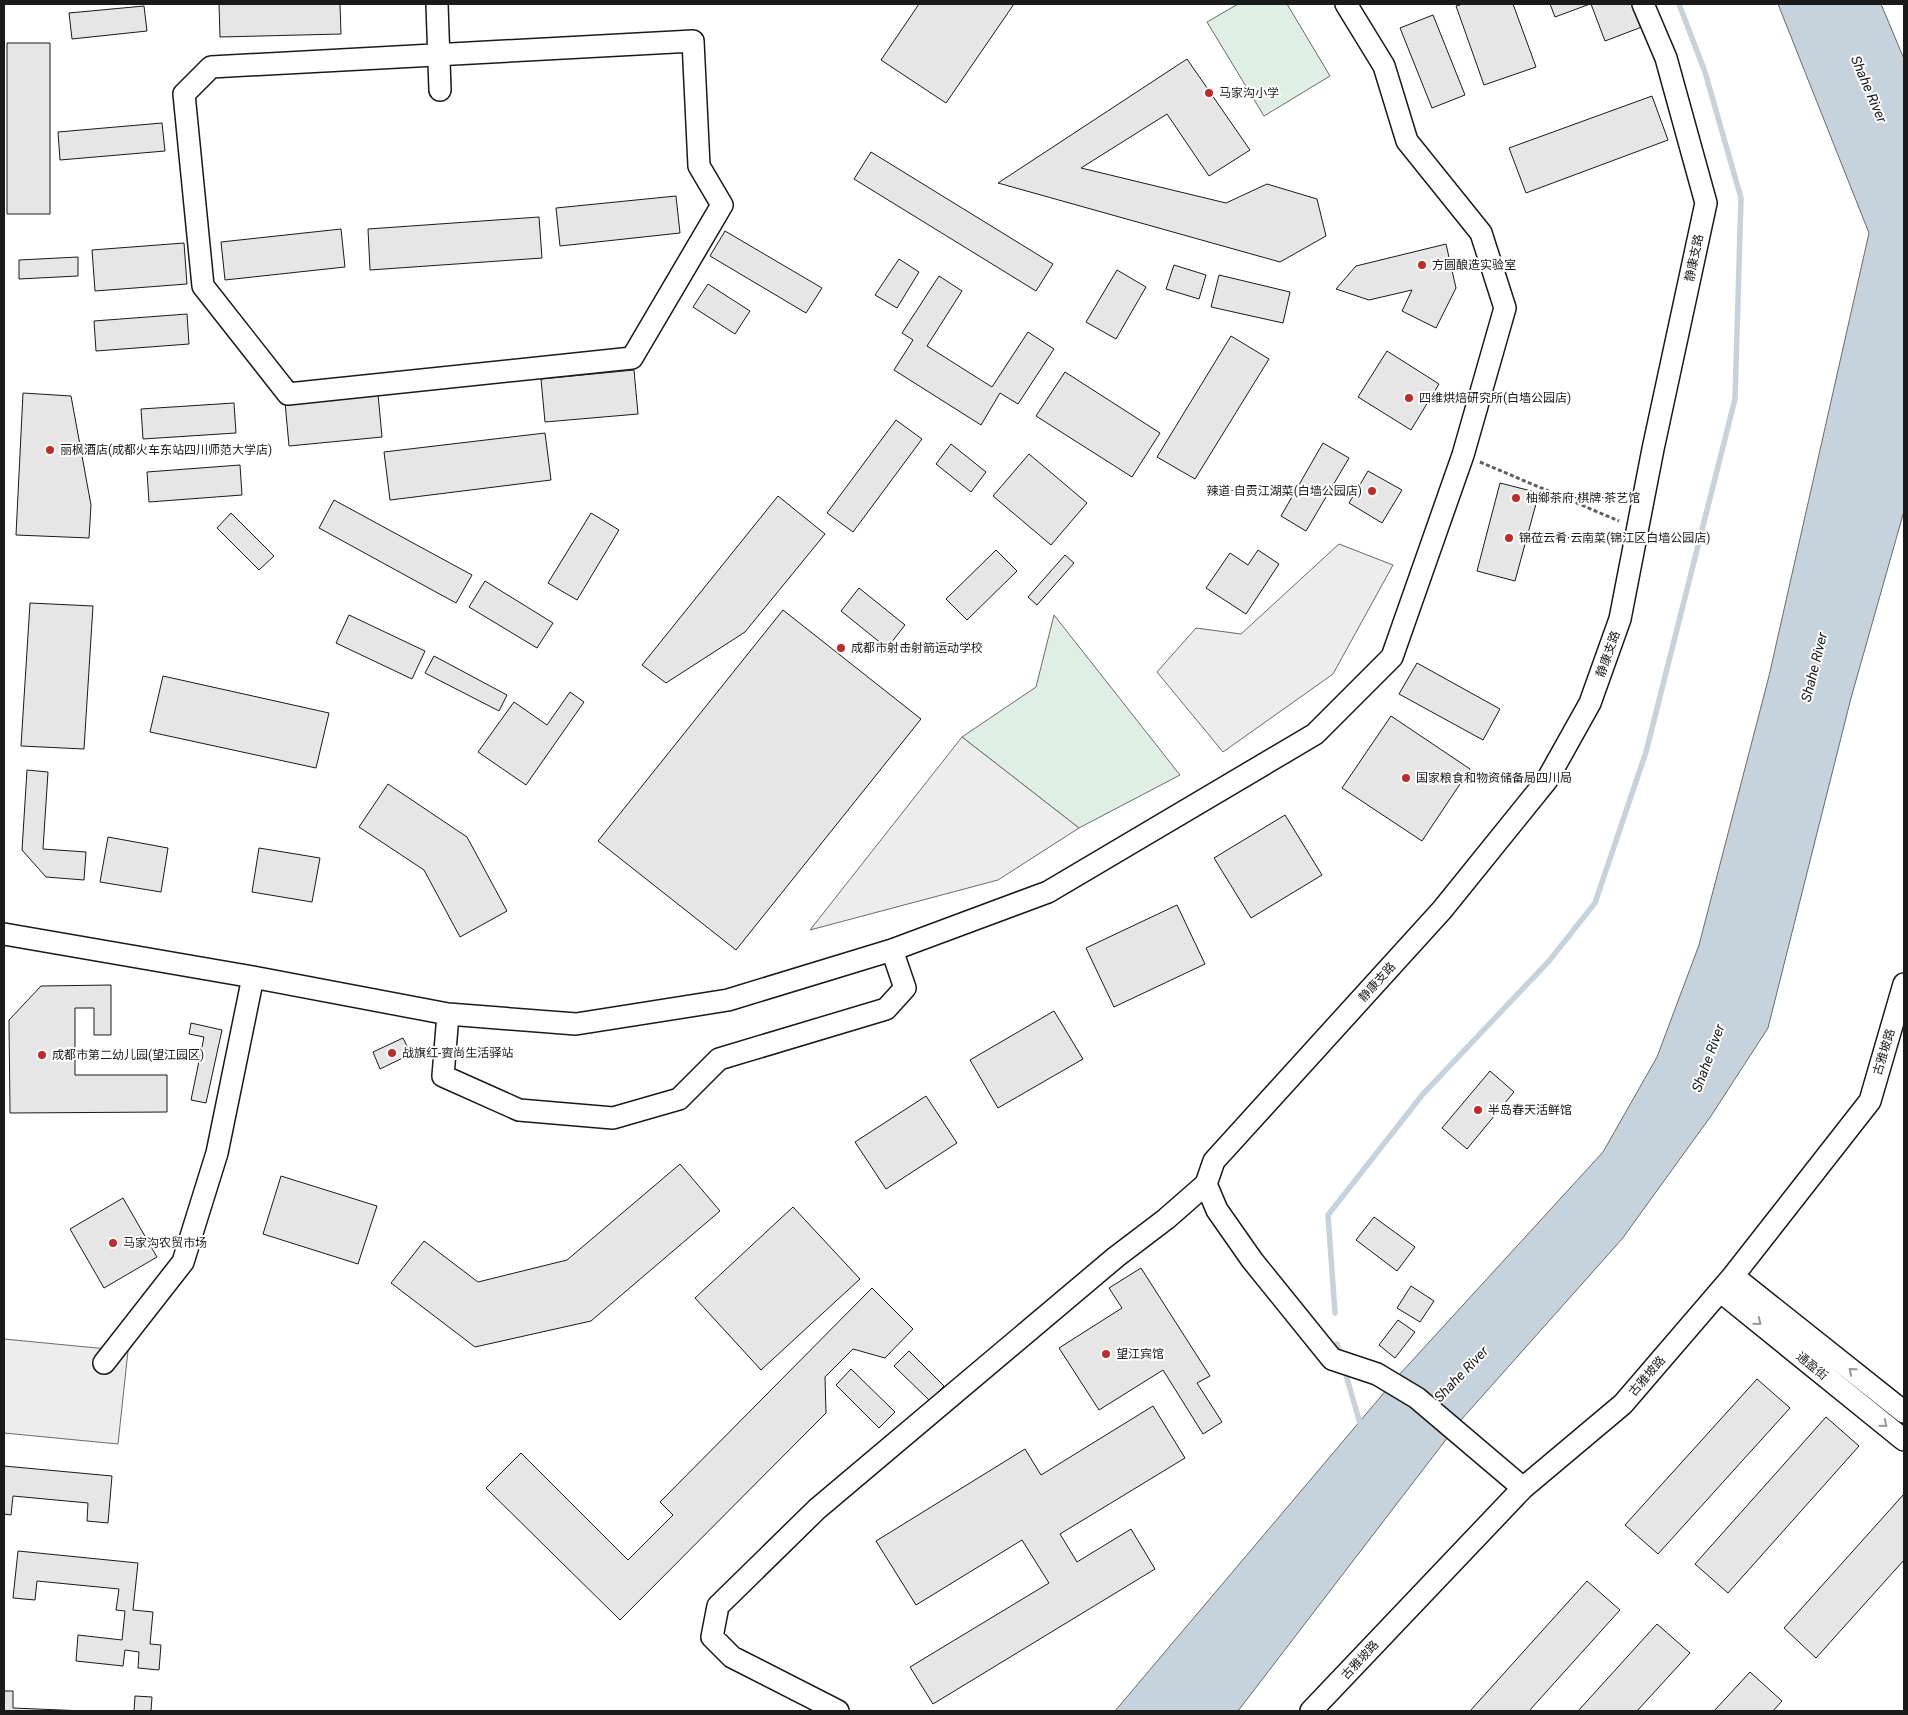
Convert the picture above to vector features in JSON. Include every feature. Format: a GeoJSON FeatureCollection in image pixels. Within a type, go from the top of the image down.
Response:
{"type":"FeatureCollection","features":[{"type":"Feature","properties":{"kind":"street"},"geometry":{"type":"LineString","coordinates":[[437,4],[440,90]]}},
{"type":"Feature","properties":{"kind":"street"},"geometry":{"type":"LineString","coordinates":[[4,934],[253,977],[448,1014],[576,1024],[728,1000],[892,950],[1048,892],[1316,734],[1392,657],[1463,455],[1504,308],[1481,233],[1407,141],[1384,66],[1346,4]]}},
{"type":"Feature","properties":{"kind":"street","name":"静康支路"},"geometry":{"type":"LineString","coordinates":[[838,1711],[732,1657],[712,1638],[718,1606],[817,1509],[1116,1257],[1166,1219],[1206,1184],[1214,1161],[1442,910],[1546,780],[1590,703],[1620,619],[1706,203],[1666,58],[1643,4]]}},
{"type":"Feature","properties":{"kind":"street"},"geometry":{"type":"LineString","coordinates":[[693,41],[699,166],[722,205],[632,358],[288,394],[203,286],[184,94],[211,67],[439,54],[693,41]]}},
{"type":"Feature","properties":{"kind":"street"},"geometry":{"type":"LineString","coordinates":[[448,1014],[443,1076],[519,1110],[613,1118],[680,1099],[719,1059],[886,1009],[905,988],[892,950]]}},
{"type":"Feature","properties":{"kind":"street"},"geometry":{"type":"LineString","coordinates":[[104,1363],[183,1262],[216,1153],[253,977]]}},
{"type":"Feature","properties":{"kind":"street","name":"古雅坡路"},"geometry":{"type":"LineString","coordinates":[[1311,1711],[1522,1488],[1623,1404],[1726,1284],[1870,1100],[1904,984]]}},
{"type":"Feature","properties":{"kind":"street"},"geometry":{"type":"LineString","coordinates":[[1206,1184],[1217,1210],[1252,1260],[1332,1359],[1377,1374],[1418,1398],[1522,1488]]}},
{"type":"Feature","properties":{"kind":"street","name":"通盈街"},"geometry":{"type":"LineString","coordinates":[[1726,1284],[1904,1412]]}},
{"type":"Feature","properties":{"kind":"street","name":"通盈街"},"geometry":{"type":"LineString","coordinates":[[1726,1284],[1904,1440]]}},
{"type":"Feature","properties":{"kind":"path"},"geometry":{"type":"LineString","coordinates":[[1463,455],[1638,530]]}},
{"type":"Feature","properties":{"kind":"green space"},"geometry":{"type":"Polygon","coordinates":[[[1238,4],[1287,4],[1330,76],[1264,116],[1207,22],[1238,4]]]}},
{"type":"Feature","properties":{"kind":"green space"},"geometry":{"type":"Polygon","coordinates":[[[1054,615],[1180,775],[1079,828],[962,737],[1036,687],[1054,615]]]}},
{"type":"Feature","properties":{"kind":"shaded area"},"geometry":{"type":"Polygon","coordinates":[[[1339,544],[1393,565],[1333,674],[1223,752],[1157,672],[1196,628],[1241,634],[1339,544]]]}},
{"type":"Feature","properties":{"kind":"shaded area"},"geometry":{"type":"Polygon","coordinates":[[[962,737],[1079,828],[998,880],[810,930],[962,737]]]}},
{"type":"Feature","properties":{"kind":"shaded area"},"geometry":{"type":"Polygon","coordinates":[[[4,1339],[128,1351],[118,1444],[4,1433],[4,1339]]]}},
{"type":"Feature","properties":{"kind":"water","name":"Shahe River"},"geometry":{"type":"Polygon","coordinates":[[[1778,4],[1881,4],[1904,59],[1904,511],[1851,698],[1768,1028],[1711,1116],[1622,1239],[1461,1420],[1238,1711],[1115,1711],[1399,1375],[1603,1152],[1657,1057],[1699,945],[1769,676],[1869,233],[1778,4]]]}},
{"type":"Feature","properties":{"kind":"building"},"geometry":{"type":"Polygon","coordinates":[[[219,4],[340,4],[341,34],[220,37],[219,4]]]}},
{"type":"Feature","properties":{"kind":"building"},"geometry":{"type":"Polygon","coordinates":[[[919,4],[1014,4],[946,103],[881,60],[919,4]]]}},
{"type":"Feature","properties":{"kind":"building"},"geometry":{"type":"Polygon","coordinates":[[[1463,4],[1513,4],[1536,67],[1484,85],[1456,6],[1463,4]]]}},
{"type":"Feature","properties":{"kind":"building"},"geometry":{"type":"Polygon","coordinates":[[[1550,4],[1590,4],[1555,17],[1550,4]]]}},
{"type":"Feature","properties":{"kind":"building"},"geometry":{"type":"Polygon","coordinates":[[[1591,4],[1638,4],[1647,25],[1605,41],[1591,4]]]}},
{"type":"Feature","properties":{"kind":"building"},"geometry":{"type":"Polygon","coordinates":[[[144,6],[147,31],[72,39],[69,13],[144,6]]]}},
{"type":"Feature","properties":{"kind":"building"},"geometry":{"type":"Polygon","coordinates":[[[1433,15],[1465,95],[1432,108],[1400,28],[1433,15]]]}},
{"type":"Feature","properties":{"kind":"building"},"geometry":{"type":"Polygon","coordinates":[[[7,43],[50,43],[50,214],[7,214],[7,43]]]}},
{"type":"Feature","properties":{"kind":"building"},"geometry":{"type":"Polygon","coordinates":[[[1187,59],[1250,150],[1209,176],[1167,114],[1081,168],[1226,203],[1267,184],[1317,199],[1326,236],[1280,262],[998,183],[1187,59]]]}},
{"type":"Feature","properties":{"kind":"building"},"geometry":{"type":"Polygon","coordinates":[[[1652,96],[1668,140],[1526,193],[1509,148],[1652,96]]]}},
{"type":"Feature","properties":{"kind":"building"},"geometry":{"type":"Polygon","coordinates":[[[162,123],[165,151],[60,160],[58,132],[162,123]]]}},
{"type":"Feature","properties":{"kind":"building"},"geometry":{"type":"Polygon","coordinates":[[[871,152],[1053,264],[1036,291],[854,179],[871,152]]]}},
{"type":"Feature","properties":{"kind":"building"},"geometry":{"type":"Polygon","coordinates":[[[676,196],[680,233],[560,246],[556,208],[676,196]]]}},
{"type":"Feature","properties":{"kind":"building"},"geometry":{"type":"Polygon","coordinates":[[[539,217],[542,258],[370,270],[368,229],[539,217]]]}},
{"type":"Feature","properties":{"kind":"building"},"geometry":{"type":"Polygon","coordinates":[[[341,229],[345,267],[225,280],[221,242],[341,229]]]}},
{"type":"Feature","properties":{"kind":"building"},"geometry":{"type":"Polygon","coordinates":[[[725,231],[822,288],[806,313],[710,256],[725,231]]]}},
{"type":"Feature","properties":{"kind":"building"},"geometry":{"type":"Polygon","coordinates":[[[184,243],[187,284],[95,291],[92,250],[184,243]]]}},
{"type":"Feature","properties":{"kind":"building"},"geometry":{"type":"Polygon","coordinates":[[[1446,244],[1456,288],[1436,328],[1402,311],[1412,290],[1369,300],[1336,289],[1356,266],[1446,244]]]}},
{"type":"Feature","properties":{"kind":"building"},"geometry":{"type":"Polygon","coordinates":[[[78,257],[78,276],[19,279],[19,260],[78,257]]]}},
{"type":"Feature","properties":{"kind":"building"},"geometry":{"type":"Polygon","coordinates":[[[899,259],[919,272],[897,308],[875,295],[899,259]]]}},
{"type":"Feature","properties":{"kind":"building"},"geometry":{"type":"Polygon","coordinates":[[[1174,265],[1206,275],[1199,299],[1166,289],[1174,265]]]}},
{"type":"Feature","properties":{"kind":"building"},"geometry":{"type":"Polygon","coordinates":[[[1117,270],[1146,287],[1116,339],[1086,322],[1117,270]]]}},
{"type":"Feature","properties":{"kind":"building"},"geometry":{"type":"Polygon","coordinates":[[[1219,275],[1290,292],[1283,323],[1211,307],[1219,275]]]}},
{"type":"Feature","properties":{"kind":"building"},"geometry":{"type":"Polygon","coordinates":[[[939,276],[962,291],[927,346],[992,387],[1028,332],[1054,349],[1018,404],[1000,393],[981,425],[894,370],[913,340],[902,333],[939,276]]]}},
{"type":"Feature","properties":{"kind":"building"},"geometry":{"type":"Polygon","coordinates":[[[708,284],[750,311],[735,334],[693,307],[708,284]]]}},
{"type":"Feature","properties":{"kind":"building"},"geometry":{"type":"Polygon","coordinates":[[[187,314],[189,344],[96,351],[94,321],[187,314]]]}},
{"type":"Feature","properties":{"kind":"building"},"geometry":{"type":"Polygon","coordinates":[[[1231,336],[1269,359],[1195,479],[1157,457],[1231,336]]]}},
{"type":"Feature","properties":{"kind":"building"},"geometry":{"type":"Polygon","coordinates":[[[1387,351],[1439,384],[1411,430],[1358,397],[1387,351]]]}},
{"type":"Feature","properties":{"kind":"building"},"geometry":{"type":"Polygon","coordinates":[[[634,370],[638,414],[545,422],[541,379],[634,370]]]}},
{"type":"Feature","properties":{"kind":"building"},"geometry":{"type":"Polygon","coordinates":[[[1065,372],[1160,433],[1132,477],[1036,416],[1065,372]]]}},
{"type":"Feature","properties":{"kind":"building","name":"丽枫酒店(成都火车东站四川师范大学店)"},"geometry":{"type":"Polygon","coordinates":[[[23,393],[71,396],[91,505],[89,538],[16,535],[23,393]]]}},
{"type":"Feature","properties":{"kind":"building"},"geometry":{"type":"Polygon","coordinates":[[[378,394],[382,437],[289,446],[285,402],[378,394]]]}},
{"type":"Feature","properties":{"kind":"building"},"geometry":{"type":"Polygon","coordinates":[[[234,403],[236,433],[143,439],[141,409],[234,403]]]}},
{"type":"Feature","properties":{"kind":"building"},"geometry":{"type":"Polygon","coordinates":[[[896,420],[922,439],[853,532],[827,513],[896,420]]]}},
{"type":"Feature","properties":{"kind":"building"},"geometry":{"type":"Polygon","coordinates":[[[545,433],[551,480],[390,500],[384,452],[545,433]]]}},
{"type":"Feature","properties":{"kind":"building"},"geometry":{"type":"Polygon","coordinates":[[[1323,443],[1349,458],[1306,531],[1281,516],[1323,443]]]}},
{"type":"Feature","properties":{"kind":"building"},"geometry":{"type":"Polygon","coordinates":[[[951,444],[986,472],[971,492],[936,464],[951,444]]]}},
{"type":"Feature","properties":{"kind":"building"},"geometry":{"type":"Polygon","coordinates":[[[1029,454],[1087,503],[1051,545],[993,496],[1029,454]]]}},
{"type":"Feature","properties":{"kind":"building"},"geometry":{"type":"Polygon","coordinates":[[[240,465],[242,495],[149,502],[147,472],[240,465]]]}},
{"type":"Feature","properties":{"kind":"building"},"geometry":{"type":"Polygon","coordinates":[[[1368,471],[1402,490],[1382,523],[1349,503],[1368,471]]]}},
{"type":"Feature","properties":{"kind":"building"},"geometry":{"type":"Polygon","coordinates":[[[1500,483],[1539,493],[1515,581],[1477,571],[1500,483]]]}},
{"type":"Feature","properties":{"kind":"building"},"geometry":{"type":"Polygon","coordinates":[[[778,496],[825,534],[745,632],[666,683],[642,665],[778,496]]]}},
{"type":"Feature","properties":{"kind":"building"},"geometry":{"type":"Polygon","coordinates":[[[334,500],[472,575],[456,603],[319,528],[334,500]]]}},
{"type":"Feature","properties":{"kind":"building"},"geometry":{"type":"Polygon","coordinates":[[[231,513],[274,556],[259,570],[217,528],[231,513]]]}},
{"type":"Feature","properties":{"kind":"building"},"geometry":{"type":"Polygon","coordinates":[[[591,513],[619,530],[577,600],[548,583],[591,513]]]}},
{"type":"Feature","properties":{"kind":"building"},"geometry":{"type":"Polygon","coordinates":[[[996,550],[1017,571],[967,620],[946,599],[996,550]]]}},
{"type":"Feature","properties":{"kind":"building"},"geometry":{"type":"Polygon","coordinates":[[[1258,550],[1279,564],[1246,614],[1206,588],[1230,553],[1248,565],[1258,550]]]}},
{"type":"Feature","properties":{"kind":"building"},"geometry":{"type":"Polygon","coordinates":[[[1065,555],[1074,563],[1037,605],[1028,597],[1065,555]]]}},
{"type":"Feature","properties":{"kind":"building"},"geometry":{"type":"Polygon","coordinates":[[[485,581],[553,623],[537,648],[469,607],[485,581]]]}},
{"type":"Feature","properties":{"kind":"building"},"geometry":{"type":"Polygon","coordinates":[[[859,588],[905,625],[887,648],[841,611],[859,588]]]}},
{"type":"Feature","properties":{"kind":"building"},"geometry":{"type":"Polygon","coordinates":[[[30,603],[93,606],[84,749],[21,746],[30,603]]]}},
{"type":"Feature","properties":{"kind":"building"},"geometry":{"type":"Polygon","coordinates":[[[783,610],[921,719],[736,950],[598,841],[783,610]]]}},
{"type":"Feature","properties":{"kind":"building"},"geometry":{"type":"Polygon","coordinates":[[[349,615],[425,651],[412,679],[336,643],[349,615]]]}},
{"type":"Feature","properties":{"kind":"building"},"geometry":{"type":"Polygon","coordinates":[[[434,656],[507,695],[499,711],[425,673],[434,656]]]}},
{"type":"Feature","properties":{"kind":"building"},"geometry":{"type":"Polygon","coordinates":[[[1417,663],[1500,709],[1483,740],[1399,694],[1417,663]]]}},
{"type":"Feature","properties":{"kind":"building"},"geometry":{"type":"Polygon","coordinates":[[[163,676],[329,713],[316,768],[150,732],[163,676]]]}},
{"type":"Feature","properties":{"kind":"building"},"geometry":{"type":"Polygon","coordinates":[[[570,692],[584,702],[526,785],[478,752],[514,702],[547,725],[570,692]]]}},
{"type":"Feature","properties":{"kind":"building","name":"国家粮食和物资储备局四川局"},"geometry":{"type":"Polygon","coordinates":[[[1391,716],[1470,769],[1422,841],[1342,788],[1391,716]]]}},
{"type":"Feature","properties":{"kind":"building"},"geometry":{"type":"Polygon","coordinates":[[[27,770],[48,772],[43,849],[86,852],[84,880],[46,877],[22,850],[27,770]]]}},
{"type":"Feature","properties":{"kind":"building"},"geometry":{"type":"Polygon","coordinates":[[[388,784],[467,837],[507,911],[460,937],[424,870],[359,827],[388,784]]]}},
{"type":"Feature","properties":{"kind":"building"},"geometry":{"type":"Polygon","coordinates":[[[1285,815],[1322,875],[1251,918],[1214,858],[1285,815]]]}},
{"type":"Feature","properties":{"kind":"building"},"geometry":{"type":"Polygon","coordinates":[[[108,837],[168,848],[161,892],[100,882],[108,837]]]}},
{"type":"Feature","properties":{"kind":"building"},"geometry":{"type":"Polygon","coordinates":[[[259,848],[320,858],[312,902],[252,892],[259,848]]]}},
{"type":"Feature","properties":{"kind":"building"},"geometry":{"type":"Polygon","coordinates":[[[1177,905],[1205,964],[1114,1007],[1086,948],[1177,905]]]}},
{"type":"Feature","properties":{"kind":"building","name":"成都市第二幼儿园(望江园区)"},"geometry":{"type":"Polygon","coordinates":[[[111,985],[111,1035],[94,1035],[94,1008],[75,1008],[75,1075],[167,1075],[167,1112],[10,1113],[9,1020],[41,986],[111,985]]]}},
{"type":"Feature","properties":{"kind":"building"},"geometry":{"type":"Polygon","coordinates":[[[1054,1011],[1083,1059],[998,1108],[970,1060],[1054,1011]]]}},
{"type":"Feature","properties":{"kind":"building","name":"成都市第二幼儿园(望江园区)"},"geometry":{"type":"Polygon","coordinates":[[[191,1023],[222,1030],[206,1103],[191,1100],[204,1037],[189,1034],[191,1023]]]}},
{"type":"Feature","properties":{"kind":"building","name":"战旗红-賨尚生活驿站"},"geometry":{"type":"Polygon","coordinates":[[[403,1038],[411,1054],[380,1069],[373,1052],[403,1038]]]}},
{"type":"Feature","properties":{"kind":"building","name":"半岛春天活鲜馆"},"geometry":{"type":"Polygon","coordinates":[[[1490,1071],[1514,1092],[1467,1149],[1442,1128],[1490,1071]]]}},
{"type":"Feature","properties":{"kind":"building"},"geometry":{"type":"Polygon","coordinates":[[[926,1096],[957,1143],[886,1189],[855,1142],[926,1096]]]}},
{"type":"Feature","properties":{"kind":"building"},"geometry":{"type":"Polygon","coordinates":[[[680,1164],[720,1211],[591,1321],[475,1347],[391,1283],[424,1241],[478,1282],[567,1260],[680,1164]]]}},
{"type":"Feature","properties":{"kind":"building"},"geometry":{"type":"Polygon","coordinates":[[[281,1176],[377,1206],[358,1264],[263,1234],[281,1176]]]}},
{"type":"Feature","properties":{"kind":"building","name":"马家沟农贸市场"},"geometry":{"type":"Polygon","coordinates":[[[123,1198],[157,1257],[104,1288],[70,1229],[123,1198]]]}},
{"type":"Feature","properties":{"kind":"building"},"geometry":{"type":"Polygon","coordinates":[[[793,1207],[860,1279],[761,1370],[695,1298],[793,1207]]]}},
{"type":"Feature","properties":{"kind":"building"},"geometry":{"type":"Polygon","coordinates":[[[1374,1217],[1415,1247],[1397,1271],[1356,1240],[1374,1217]]]}},
{"type":"Feature","properties":{"kind":"building"},"geometry":{"type":"Polygon","coordinates":[[[1141,1268],[1210,1376],[1197,1383],[1222,1422],[1203,1434],[1163,1370],[1099,1410],[1059,1348],[1122,1308],[1109,1288],[1141,1268]]]}},
{"type":"Feature","properties":{"kind":"building"},"geometry":{"type":"Polygon","coordinates":[[[1411,1286],[1434,1301],[1420,1322],[1397,1308],[1411,1286]]]}},
{"type":"Feature","properties":{"kind":"building"},"geometry":{"type":"Polygon","coordinates":[[[872,1288],[913,1329],[885,1358],[853,1349],[825,1377],[826,1413],[620,1620],[486,1488],[521,1453],[628,1560],[673,1515],[660,1502],[872,1288]]]}},
{"type":"Feature","properties":{"kind":"building"},"geometry":{"type":"Polygon","coordinates":[[[1398,1320],[1415,1332],[1395,1358],[1379,1345],[1398,1320]]]}},
{"type":"Feature","properties":{"kind":"building"},"geometry":{"type":"Polygon","coordinates":[[[909,1351],[944,1386],[930,1401],[894,1366],[909,1351]]]}},
{"type":"Feature","properties":{"kind":"building"},"geometry":{"type":"Polygon","coordinates":[[[851,1369],[895,1412],[879,1428],[836,1385],[851,1369]]]}},
{"type":"Feature","properties":{"kind":"building"},"geometry":{"type":"Polygon","coordinates":[[[1757,1379],[1790,1408],[1658,1554],[1625,1525],[1757,1379]]]}},
{"type":"Feature","properties":{"kind":"building"},"geometry":{"type":"Polygon","coordinates":[[[1153,1406],[1185,1458],[1060,1534],[1077,1562],[1131,1529],[1155,1569],[933,1704],[910,1667],[1049,1583],[1022,1540],[916,1605],[876,1541],[1025,1449],[1041,1475],[1153,1406]]]}},
{"type":"Feature","properties":{"kind":"building"},"geometry":{"type":"Polygon","coordinates":[[[1826,1417],[1859,1446],[1728,1593],[1695,1564],[1826,1417]]]}},
{"type":"Feature","properties":{"kind":"building"},"geometry":{"type":"Polygon","coordinates":[[[4,1466],[112,1476],[108,1523],[87,1521],[88,1503],[13,1496],[11,1515],[4,1514],[4,1466]]]}},
{"type":"Feature","properties":{"kind":"building"},"geometry":{"type":"Polygon","coordinates":[[[1904,1494],[1904,1560],[1816,1658],[1784,1628],[1904,1494]]]}},
{"type":"Feature","properties":{"kind":"building"},"geometry":{"type":"Polygon","coordinates":[[[18,1551],[138,1563],[133,1610],[153,1612],[150,1644],[161,1645],[159,1670],[138,1668],[139,1652],[125,1650],[123,1666],[76,1661],[78,1635],[122,1640],[125,1611],[116,1610],[119,1589],[37,1581],[35,1600],[13,1598],[18,1551]]]}},
{"type":"Feature","properties":{"kind":"building"},"geometry":{"type":"Polygon","coordinates":[[[1587,1581],[1620,1610],[1529,1711],[1470,1711],[1587,1581]]]}},
{"type":"Feature","properties":{"kind":"building"},"geometry":{"type":"Polygon","coordinates":[[[1657,1624],[1690,1653],[1637,1711],[1578,1711],[1657,1624]]]}},
{"type":"Feature","properties":{"kind":"building"},"geometry":{"type":"Polygon","coordinates":[[[1750,1672],[1782,1701],[1773,1711],[1714,1711],[1750,1672]]]}},
{"type":"Feature","properties":{"kind":"building"},"geometry":{"type":"Polygon","coordinates":[[[4,1691],[13,1691],[13,1708],[85,1711],[4,1711],[4,1691]]]}},
{"type":"Feature","properties":{"kind":"building"},"geometry":{"type":"Polygon","coordinates":[[[135,1696],[152,1697],[151,1711],[134,1711],[135,1696]]]}},
{"type":"Feature","properties":{"kind":"waterway"},"geometry":{"type":"LineString","coordinates":[[1335,1313],[1328,1215],[1423,1094],[1549,961],[1595,903],[1646,752],[1735,399],[1741,198],[1705,72],[1679,4]]}},
{"type":"Feature","properties":{"kind":"waterway"},"geometry":{"type":"LineString","coordinates":[[1337,1344],[1341,1357]]}},
{"type":"Feature","properties":{"kind":"waterway"},"geometry":{"type":"LineString","coordinates":[[1344,1368],[1361,1427]]}},
{"type":"Feature","properties":{"kind":"place","name":"马家沟小学"},"geometry":{"type":"Point","coordinates":[1209,93]}},
{"type":"Feature","properties":{"kind":"place","name":"方圆酿造实验室"},"geometry":{"type":"Point","coordinates":[1422,265]}},
{"type":"Feature","properties":{"kind":"place","name":"四维烘焙研究所(白墙公园店)"},"geometry":{"type":"Point","coordinates":[1409,398]}},
{"type":"Feature","properties":{"kind":"place","name":"丽枫酒店(成都火车东站四川师范大学店)"},"geometry":{"type":"Point","coordinates":[50,450]}},
{"type":"Feature","properties":{"kind":"place","name":"辣道·自贡江湖菜(白墙公园店)"},"geometry":{"type":"Point","coordinates":[1372,491]}},
{"type":"Feature","properties":{"kind":"place","name":"柚鄉茶府·棋牌·茶艺馆"},"geometry":{"type":"Point","coordinates":[1516,498]}},
{"type":"Feature","properties":{"kind":"place","name":"锦莅云肴·云南菜(锦江区白墙公园店)"},"geometry":{"type":"Point","coordinates":[1509,538]}},
{"type":"Feature","properties":{"kind":"place","name":"成都市射击射箭运动学校"},"geometry":{"type":"Point","coordinates":[841,648]}},
{"type":"Feature","properties":{"kind":"place","name":"国家粮食和物资储备局四川局"},"geometry":{"type":"Point","coordinates":[1406,778]}},
{"type":"Feature","properties":{"kind":"place","name":"战旗红-賨尚生活驿站"},"geometry":{"type":"Point","coordinates":[392,1053]}},
{"type":"Feature","properties":{"kind":"place","name":"成都市第二幼儿园(望江园区)"},"geometry":{"type":"Point","coordinates":[42,1055]}},
{"type":"Feature","properties":{"kind":"place","name":"半岛春天活鲜馆"},"geometry":{"type":"Point","coordinates":[1478,1110]}},
{"type":"Feature","properties":{"kind":"place","name":"马家沟农贸市场"},"geometry":{"type":"Point","coordinates":[113,1243]}},
{"type":"Feature","properties":{"kind":"place","name":"望江宾馆"},"geometry":{"type":"Point","coordinates":[1106,1354]}}]}
